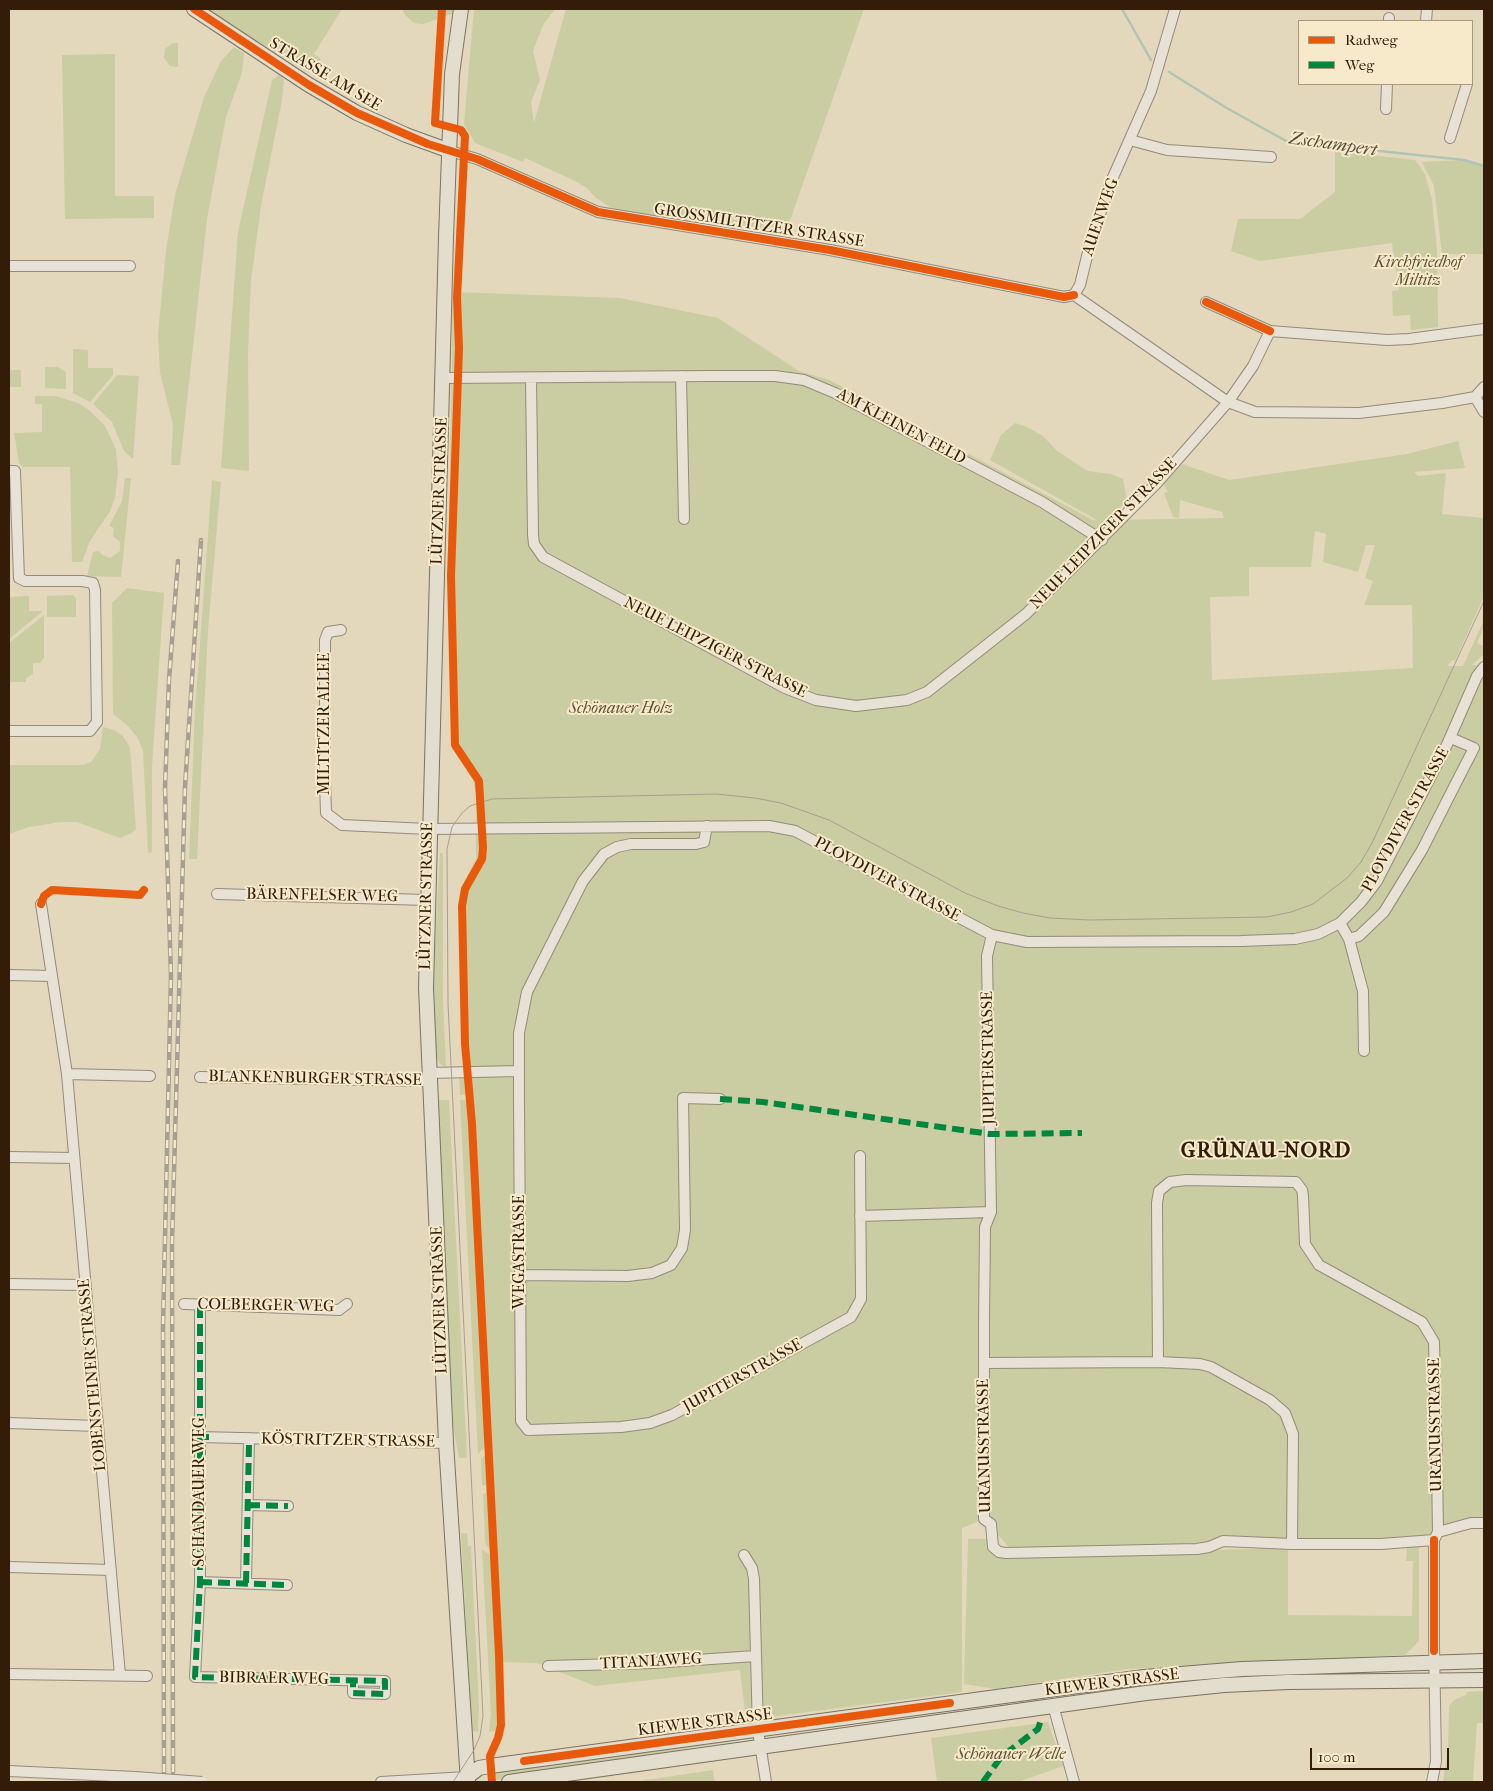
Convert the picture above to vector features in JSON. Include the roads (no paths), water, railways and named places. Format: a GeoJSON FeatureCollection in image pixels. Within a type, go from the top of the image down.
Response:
{"type":"FeatureCollection","features":[{"type":"Feature","properties":{"kind":"main road","name":"STRASSE AM SEE"},"geometry":{"type":"LineString","coordinates":[[194,9],[309,85],[357,113],[406,135],[450,151]]}},
{"type":"Feature","properties":{"kind":"main road","name":"LÜTZNER STRASSE"},"geometry":{"type":"LineString","coordinates":[[461,9],[455,45],[450,151],[428,828],[426,988],[446,1443],[471,1780]]}},
{"type":"Feature","properties":{"kind":"main road","name":"KIEWER STRASSE"},"geometry":{"type":"LineString","coordinates":[[471,1780],[480,1768],[490,1766],[1144,1677],[1242,1669],[1484,1662]]}},
{"type":"Feature","properties":{"kind":"main road","name":"KIEWER STRASSE"},"geometry":{"type":"LineString","coordinates":[[509,1782],[760,1748],[1053,1705],[1224,1685],[1484,1680]]}},
{"type":"Feature","properties":{"kind":"street","name":"AUENWEG"},"geometry":{"type":"LineString","coordinates":[[1074,295],[1080,285],[1102,206],[1158,71],[1175,9]]}},
{"type":"Feature","properties":{"kind":"street"},"geometry":{"type":"LineString","coordinates":[[1386,109],[1388,85]]}},
{"type":"Feature","properties":{"kind":"street"},"geometry":{"type":"LineString","coordinates":[[1450,138],[1467,85]]}},
{"type":"Feature","properties":{"kind":"street"},"geometry":{"type":"LineString","coordinates":[[1130,140],[1167,150],[1271,157]]}},
{"type":"Feature","properties":{"kind":"street","name":"GROSSMILTITZER STRASSE"},"geometry":{"type":"LineString","coordinates":[[450,151],[477,159],[578,204],[614,216],[830,250],[1064,297],[1074,295]]}},
{"type":"Feature","properties":{"kind":"street"},"geometry":{"type":"LineString","coordinates":[[9,266],[130,266]]}},
{"type":"Feature","properties":{"kind":"street"},"geometry":{"type":"LineString","coordinates":[[1074,295],[1228,402],[1242,408],[1266,414],[1343,413],[1442,403],[1475,397],[1484,387]]}},
{"type":"Feature","properties":{"kind":"street"},"geometry":{"type":"LineString","coordinates":[[1206,302],[1270,331],[1387,340],[1484,329]]}},
{"type":"Feature","properties":{"kind":"street","name":"NEUE LEIPZIGER STRASSE"},"geometry":{"type":"LineString","coordinates":[[531,378],[532,512],[534,544],[538,552],[547,560],[800,695],[816,700],[850,705],[878,704],[907,700],[928,692],[1026,614],[1156,484],[1228,402],[1253,366],[1270,331]]}},
{"type":"Feature","properties":{"kind":"street"},"geometry":{"type":"LineString","coordinates":[[681,376],[684,519]]}},
{"type":"Feature","properties":{"kind":"street","name":"AM KLEINEN FELD"},"geometry":{"type":"LineString","coordinates":[[443,378],[775,376],[804,380],[835,392],[1042,502],[1102,540]]}},
{"type":"Feature","properties":{"kind":"street"},"geometry":{"type":"LineString","coordinates":[[1475,397],[1484,412]]}},
{"type":"Feature","properties":{"kind":"street"},"geometry":{"type":"LineString","coordinates":[[9,732],[90,731],[97,722],[95,590],[93,583],[82,580],[25,581],[19,578],[13,469]]}},
{"type":"Feature","properties":{"kind":"street","name":"MILTITZER ALLEE"},"geometry":{"type":"LineString","coordinates":[[342,630],[328,632],[325,640],[326,813],[342,825],[428,828]]}},
{"type":"Feature","properties":{"kind":"street","name":"PLOVDIVER STRASSE"},"geometry":{"type":"LineString","coordinates":[[428,828],[769,826],[795,831],[992,935],[1027,942],[1253,941],[1295,939],[1318,934],[1340,923],[1361,902],[1377,881],[1451,738],[1477,676],[1484,667]]}},
{"type":"Feature","properties":{"kind":"street","name":"PLOVDIVER STRASSE"},"geometry":{"type":"LineString","coordinates":[[1349,939],[1359,936],[1384,912],[1422,850],[1449,798],[1474,748],[1451,738]]}},
{"type":"Feature","properties":{"kind":"street","name":"WEGASTRASSE"},"geometry":{"type":"LineString","coordinates":[[528,1430],[521,1421],[519,1071],[519,1033],[527,992],[588,872],[604,854],[617,847],[631,844],[696,844],[704,842],[707,826]]}},
{"type":"Feature","properties":{"kind":"street","name":"BÄRENFELSER WEG"},"geometry":{"type":"LineString","coordinates":[[217,894],[427,900]]}},
{"type":"Feature","properties":{"kind":"street","name":"LOBENSTEINER STRASSE"},"geometry":{"type":"LineString","coordinates":[[41,904],[67,1074],[84,1285],[120,1675]]}},
{"type":"Feature","properties":{"kind":"street"},"geometry":{"type":"LineString","coordinates":[[1340,923],[1349,939],[1363,991],[1364,1051]]}},
{"type":"Feature","properties":{"kind":"street","name":"JUPITERSTRASSE"},"geometry":{"type":"LineString","coordinates":[[984,1363],[985,1227],[990,1212],[987,956],[992,935]]}},
{"type":"Feature","properties":{"kind":"street"},"geometry":{"type":"LineString","coordinates":[[9,976],[52,976]]}},
{"type":"Feature","properties":{"kind":"street"},"geometry":{"type":"LineString","coordinates":[[430,1077],[519,1071]]}},
{"type":"Feature","properties":{"kind":"street"},"geometry":{"type":"LineString","coordinates":[[67,1074],[150,1076]]}},
{"type":"Feature","properties":{"kind":"street","name":"BLANKENBURGER STRASSE"},"geometry":{"type":"LineString","coordinates":[[200,1077],[430,1077]]}},
{"type":"Feature","properties":{"kind":"street"},"geometry":{"type":"LineString","coordinates":[[520,1275],[628,1276],[652,1273],[671,1265],[682,1248],[685,1230],[683,1098],[720,1099]]}},
{"type":"Feature","properties":{"kind":"street","name":"JUPITERSTRASSE"},"geometry":{"type":"LineString","coordinates":[[528,1430],[621,1427],[650,1423],[672,1416],[851,1316],[861,1299],[860,1156]]}},
{"type":"Feature","properties":{"kind":"street"},"geometry":{"type":"LineString","coordinates":[[9,1157],[74,1158]]}},
{"type":"Feature","properties":{"kind":"street","name":"URANUSSTRASSE"},"geometry":{"type":"LineString","coordinates":[[1158,1362],[1156,1214],[1159,1191],[1170,1182],[1186,1180],[1296,1182],[1302,1190],[1303,1196],[1305,1244],[1319,1264],[1422,1322],[1434,1342],[1436,1536],[1434,1664]]}},
{"type":"Feature","properties":{"kind":"street"},"geometry":{"type":"LineString","coordinates":[[860,1216],[990,1212]]}},
{"type":"Feature","properties":{"kind":"street"},"geometry":{"type":"LineString","coordinates":[[9,1284],[84,1285]]}},
{"type":"Feature","properties":{"kind":"street","name":"COLBERGER WEG"},"geometry":{"type":"LineString","coordinates":[[184,1304],[339,1310],[347,1304]]}},
{"type":"Feature","properties":{"kind":"street","name":"SCHANDAUER WEG"},"geometry":{"type":"LineString","coordinates":[[194,1677],[200,1582],[200,1306]]}},
{"type":"Feature","properties":{"kind":"street","name":"URANUSSTRASSE"},"geometry":{"type":"LineString","coordinates":[[1292,1544],[1293,1434],[1285,1413],[1270,1400],[1211,1367],[1187,1363],[984,1363],[984,1519],[991,1524],[993,1547],[999,1552],[1198,1549],[1209,1547],[1223,1540],[1292,1544],[1381,1544],[1436,1536]]}},
{"type":"Feature","properties":{"kind":"street"},"geometry":{"type":"LineString","coordinates":[[9,1424],[97,1426]]}},
{"type":"Feature","properties":{"kind":"street","name":"KÖSTRITZER STRASSE"},"geometry":{"type":"LineString","coordinates":[[199,1437],[446,1443]]}},
{"type":"Feature","properties":{"kind":"street","name":"KÖSTRITZER STRASSE"},"geometry":{"type":"LineString","coordinates":[[246,1583],[249,1438]]}},
{"type":"Feature","properties":{"kind":"street"},"geometry":{"type":"LineString","coordinates":[[248,1505],[288,1506]]}},
{"type":"Feature","properties":{"kind":"street"},"geometry":{"type":"LineString","coordinates":[[1436,1536],[1472,1523],[1484,1523]]}},
{"type":"Feature","properties":{"kind":"street"},"geometry":{"type":"LineString","coordinates":[[744,1555],[752,1568],[754,1579],[758,1731],[766,1782]]}},
{"type":"Feature","properties":{"kind":"street"},"geometry":{"type":"LineString","coordinates":[[9,1568],[111,1570]]}},
{"type":"Feature","properties":{"kind":"street"},"geometry":{"type":"LineString","coordinates":[[200,1582],[287,1585]]}},
{"type":"Feature","properties":{"kind":"street","name":"TITANIAWEG"},"geometry":{"type":"LineString","coordinates":[[548,1666],[653,1663],[755,1656]]}},
{"type":"Feature","properties":{"kind":"street"},"geometry":{"type":"LineString","coordinates":[[1432,1782],[1436,1761],[1434,1664]]}},
{"type":"Feature","properties":{"kind":"street"},"geometry":{"type":"LineString","coordinates":[[9,1674],[147,1676]]}},
{"type":"Feature","properties":{"kind":"street","name":"BIBRAER WEG"},"geometry":{"type":"LineString","coordinates":[[194,1677],[353,1681]]}},
{"type":"Feature","properties":{"kind":"street"},"geometry":{"type":"LineString","coordinates":[[1053,1705],[1074,1782]]}},
{"type":"Feature","properties":{"kind":"street"},"geometry":{"type":"LineString","coordinates":[[9,1771],[209,1782]]}},
{"type":"Feature","properties":{"kind":"street","name":"KIEWER STRASSE"},"geometry":{"type":"LineString","coordinates":[[381,1782],[471,1780]]}},
{"type":"Feature","properties":{"kind":"waterway","name":"Zschampert"},"geometry":{"type":"LineString","coordinates":[[1122,9],[1151,60]]}},
{"type":"Feature","properties":{"kind":"waterway","name":"Zschampert"},"geometry":{"type":"LineString","coordinates":[[1169,72],[1225,107],[1286,141],[1464,160],[1484,166]]}},
{"type":"Feature","properties":{"kind":"tram line"},"geometry":{"type":"LineString","coordinates":[[453,1782],[474,1750],[480,1736],[483,1716],[448,1004],[447,849],[452,827],[462,813],[470,806],[492,799],[716,794],[755,798],[781,803],[829,820],[965,893],[998,906],[1023,913],[1050,918],[1090,920],[1267,917],[1291,912],[1313,904],[1347,878],[1361,862],[1372,843],[1484,601]]}},
{"type":"Feature","properties":{"kind":"railway"},"geometry":{"type":"LineString","coordinates":[[173,1772],[172,1242],[185,787],[201,540]]}},
{"type":"Feature","properties":{"kind":"railway"},"geometry":{"type":"LineString","coordinates":[[164,1772],[163,1326],[171,976],[165,788],[169,680],[178,561]]}},
{"type":"Feature","properties":{"kind":"district","name":"GRÜNAU-NORD"},"geometry":{"type":"Point","coordinates":[1266,1152]}},
{"type":"Feature","properties":{"kind":"park label","name":"Kirchfriedhof Miltitz"},"geometry":{"type":"Point","coordinates":[1418,272]}},
{"type":"Feature","properties":{"kind":"park label","name":"Schönauer Holz"},"geometry":{"type":"Point","coordinates":[621,709]}},
{"type":"Feature","properties":{"kind":"park label","name":"Schönauer Welle"},"geometry":{"type":"Point","coordinates":[1011,1755]}}]}
